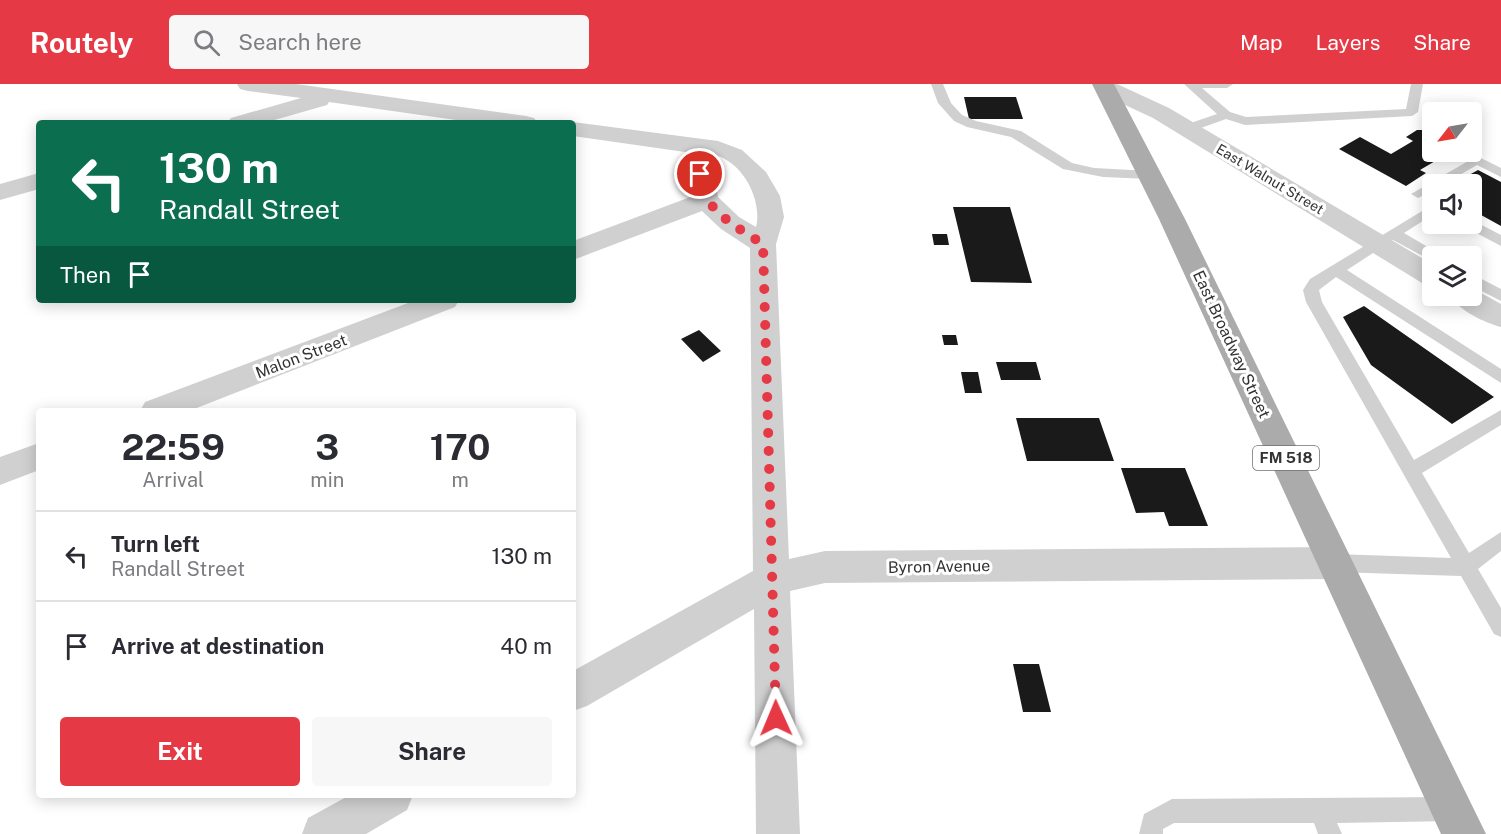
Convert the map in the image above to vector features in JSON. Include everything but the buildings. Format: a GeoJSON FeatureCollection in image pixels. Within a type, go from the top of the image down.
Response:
{"type":"FeatureCollection","features":[{"type":"Feature","properties":{"kind":"main road","name":"East Broadway Street"},"geometry":{"type":"LineString","coordinates":[[1104,85],[1150,175],[1458,821]]}},
{"type":"Feature","properties":{"kind":"street"},"geometry":{"type":"LineString","coordinates":[[249,84],[503,120]]}},
{"type":"Feature","properties":{"kind":"street","name":"East Walnut Street"},"geometry":{"type":"LineString","coordinates":[[1104,85],[1386,239],[1422,268]]}},
{"type":"Feature","properties":{"kind":"street"},"geometry":{"type":"LineString","coordinates":[[250,120],[330,97]]}},
{"type":"Feature","properties":{"kind":"street"},"geometry":{"type":"LineString","coordinates":[[576,129],[723,149],[742,161],[756,175],[767,195],[771,216],[763,244],[778,834]]}},
{"type":"Feature","properties":{"kind":"street"},"geometry":{"type":"LineString","coordinates":[[696,146],[706,200],[730,223],[763,244]]}},
{"type":"Feature","properties":{"kind":"street"},"geometry":{"type":"LineString","coordinates":[[0,192],[36,182]]}},
{"type":"Feature","properties":{"kind":"street"},"geometry":{"type":"LineString","coordinates":[[576,250],[706,200]]}},
{"type":"Feature","properties":{"kind":"street","name":"Malon Street"},"geometry":{"type":"LineString","coordinates":[[164,408],[437,303]]}},
{"type":"Feature","properties":{"kind":"street"},"geometry":{"type":"LineString","coordinates":[[1482,306],[1501,317]]}},
{"type":"Feature","properties":{"kind":"street"},"geometry":{"type":"LineString","coordinates":[[0,471],[36,457]]}},
{"type":"Feature","properties":{"kind":"street","name":"Byron Avenue"},"geometry":{"type":"LineString","coordinates":[[576,690],[772,579],[825,567],[1335,563]]}},
{"type":"Feature","properties":{"kind":"street"},"geometry":{"type":"LineString","coordinates":[[324,834],[387,798]]}},
{"type":"Feature","properties":{"kind":"lane"},"geometry":{"type":"LineString","coordinates":[[937,84],[946,107],[958,118],[968,123],[1000,128],[1030,140],[1059,162],[1075,169],[1150,175]]}},
{"type":"Feature","properties":{"kind":"lane"},"geometry":{"type":"LineString","coordinates":[[1191,85],[1227,84]]}},
{"type":"Feature","properties":{"kind":"lane"},"geometry":{"type":"LineString","coordinates":[[1191,85],[1226,115],[1245,121],[1412,112],[1417,84]]}},
{"type":"Feature","properties":{"kind":"lane"},"geometry":{"type":"LineString","coordinates":[[1187,129],[1226,115]]}},
{"type":"Feature","properties":{"kind":"lane"},"geometry":{"type":"LineString","coordinates":[[1453,174],[1477,160],[1501,173]]}},
{"type":"Feature","properties":{"kind":"lane"},"geometry":{"type":"LineString","coordinates":[[1422,216],[1315,283],[1311,290],[1314,302],[1501,627]]}},
{"type":"Feature","properties":{"kind":"lane"},"geometry":{"type":"LineString","coordinates":[[1482,231],[1501,241]]}},
{"type":"Feature","properties":{"kind":"lane"},"geometry":{"type":"LineString","coordinates":[[1386,239],[1422,252]]}},
{"type":"Feature","properties":{"kind":"lane"},"geometry":{"type":"LineString","coordinates":[[1337,270],[1501,377]]}},
{"type":"Feature","properties":{"kind":"lane"},"geometry":{"type":"LineString","coordinates":[[1482,285],[1501,296]]}},
{"type":"Feature","properties":{"kind":"lane"},"geometry":{"type":"LineString","coordinates":[[1411,471],[1501,417]]}},
{"type":"Feature","properties":{"kind":"lane"},"geometry":{"type":"LineString","coordinates":[[1335,563],[1466,567],[1501,540]]}},
{"type":"Feature","properties":{"kind":"lane"},"geometry":{"type":"LineString","coordinates":[[1151,834],[1152,822],[1172,811],[1320,811],[1458,821]]}},
{"type":"Feature","properties":{"kind":"lane"},"geometry":{"type":"LineString","coordinates":[[1320,811],[1330,834]]}},
{"type":"Feature","properties":{"kind":"route"},"geometry":{"type":"LineString","coordinates":[[700,174],[706,200],[730,223],[763,244],[776,718]]}}]}
